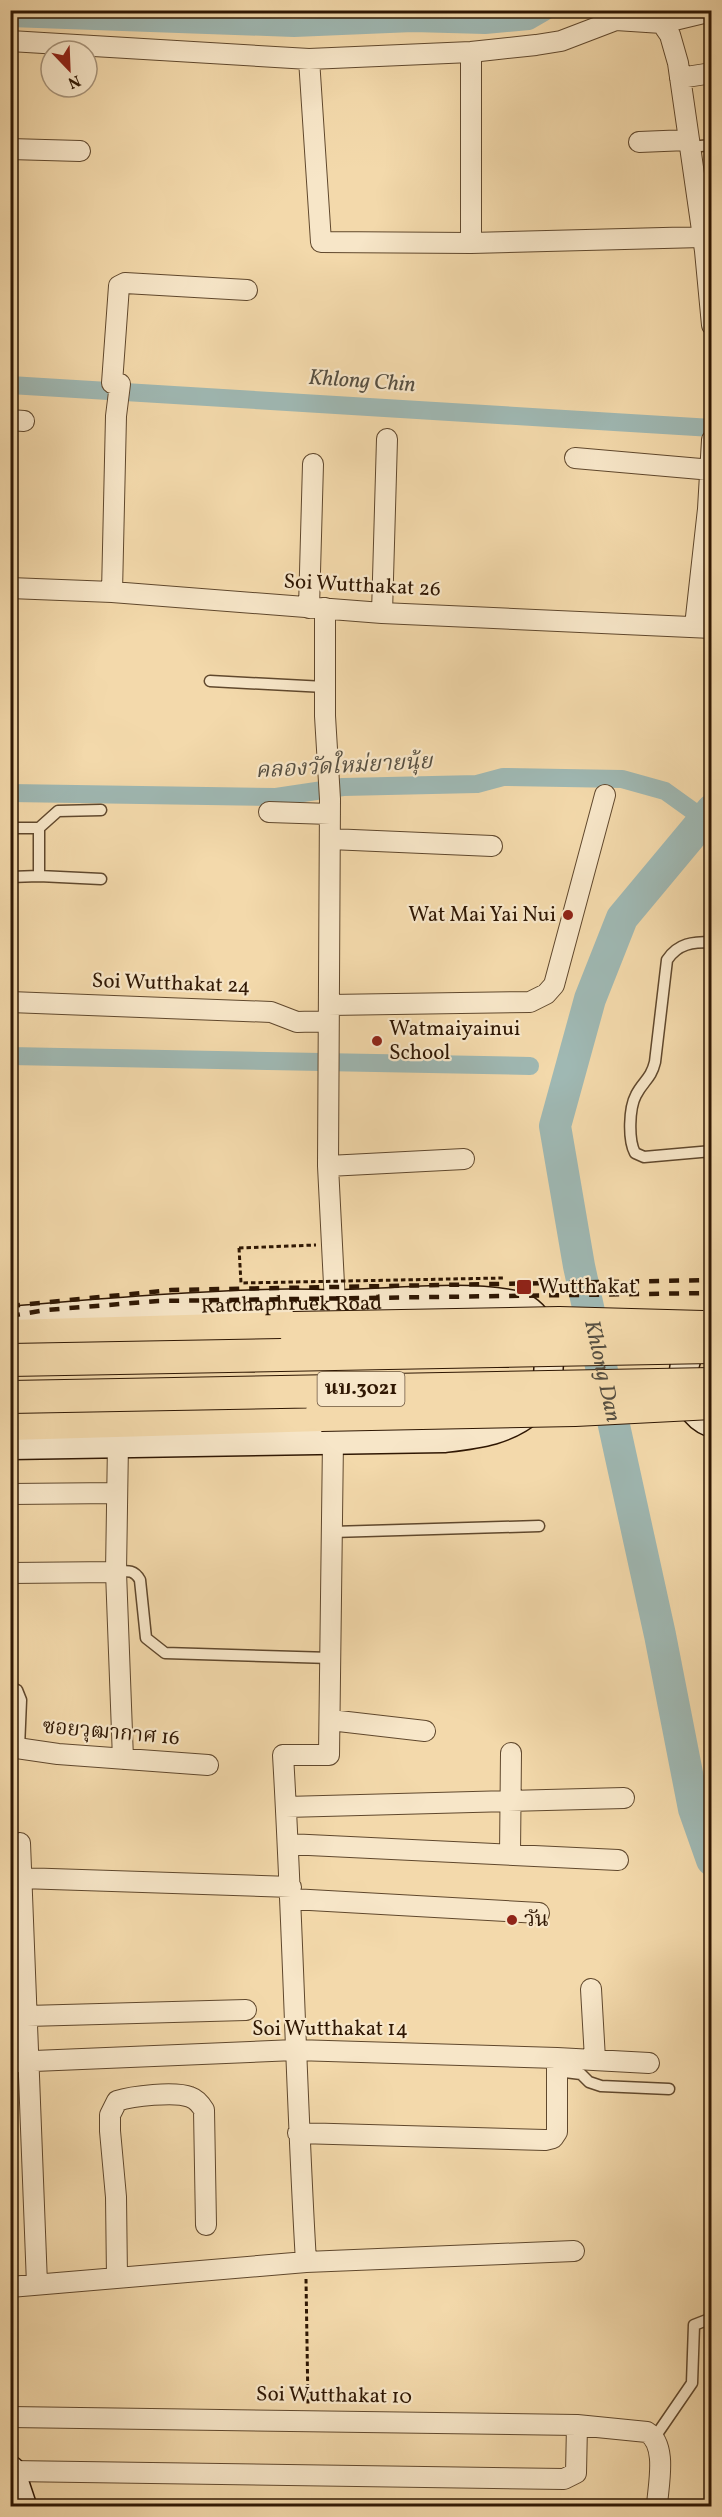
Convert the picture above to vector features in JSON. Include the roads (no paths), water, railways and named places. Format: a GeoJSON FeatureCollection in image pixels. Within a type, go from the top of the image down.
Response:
{"type":"FeatureCollection","features":[{"type":"Feature","properties":{"kind":"main road","name":"Ratchaphruek Road"},"geometry":{"type":"LineString","coordinates":[[10,1321],[274,1304],[483,1300],[518,1305],[536,1320],[546,1336],[549,1359],[547,1384],[535,1407],[516,1420],[490,1432],[444,1438],[327,1428],[118,1443],[10,1445]]}},
{"type":"Feature","properties":{"kind":"main road"},"geometry":{"type":"LineString","coordinates":[[10,1336],[560,1323],[711,1326]]}},
{"type":"Feature","properties":{"kind":"main road"},"geometry":{"type":"LineString","coordinates":[[711,1326],[694,1339],[687,1351],[684,1372],[688,1396],[694,1408],[711,1423]]}},
{"type":"Feature","properties":{"kind":"main road","name":"นบ.3021"},"geometry":{"type":"LineString","coordinates":[[10,1360],[711,1347]]}},
{"type":"Feature","properties":{"kind":"main road","name":"นบ.3021"},"geometry":{"type":"LineString","coordinates":[[10,1397],[711,1384]]}},
{"type":"Feature","properties":{"kind":"main road"},"geometry":{"type":"LineString","coordinates":[[10,1424],[327,1428],[575,1410],[711,1403]]}},
{"type":"Feature","properties":{"kind":"main road"},"geometry":{"type":"LineString","coordinates":[[11,2470],[22,2506]]}},
{"type":"Feature","properties":{"kind":"street"},"geometry":{"type":"LineString","coordinates":[[10,41],[309,59],[471,52],[561,41],[616,20],[711,11]]}},
{"type":"Feature","properties":{"kind":"street"},"geometry":{"type":"LineString","coordinates":[[658,17],[670,35],[680,78],[689,144],[704,187],[702,237],[711,325]]}},
{"type":"Feature","properties":{"kind":"street"},"geometry":{"type":"LineString","coordinates":[[471,52],[471,243]]}},
{"type":"Feature","properties":{"kind":"street"},"geometry":{"type":"LineString","coordinates":[[309,59],[321,242],[471,243],[702,237]]}},
{"type":"Feature","properties":{"kind":"street"},"geometry":{"type":"LineString","coordinates":[[680,78],[711,73]]}},
{"type":"Feature","properties":{"kind":"street"},"geometry":{"type":"LineString","coordinates":[[639,142],[689,144]]}},
{"type":"Feature","properties":{"kind":"street"},"geometry":{"type":"LineString","coordinates":[[10,149],[80,151]]}},
{"type":"Feature","properties":{"kind":"street"},"geometry":{"type":"LineString","coordinates":[[112,591],[116,416],[120,384],[112,383],[118,289],[121,284],[247,290]]}},
{"type":"Feature","properties":{"kind":"street"},"geometry":{"type":"LineString","coordinates":[[382,613],[387,439]]}},
{"type":"Feature","properties":{"kind":"street"},"geometry":{"type":"LineString","coordinates":[[703,627],[711,440]]}},
{"type":"Feature","properties":{"kind":"street"},"geometry":{"type":"LineString","coordinates":[[575,458],[711,470]]}},
{"type":"Feature","properties":{"kind":"street"},"geometry":{"type":"LineString","coordinates":[[313,464],[317,608],[325,687],[329,799],[328,1166],[334,1304]]}},
{"type":"Feature","properties":{"kind":"street","name":"Soi Wutthakat 26"},"geometry":{"type":"LineString","coordinates":[[10,588],[112,591],[382,613],[703,627]]}},
{"type":"Feature","properties":{"kind":"street","name":"Soi Wutthakat 24"},"geometry":{"type":"LineString","coordinates":[[10,1002],[271,1012],[297,1022],[328,1013],[530,1002],[546,994],[554,985],[605,795]]}},
{"type":"Feature","properties":{"kind":"street"},"geometry":{"type":"LineString","coordinates":[[269,812],[329,799]]}},
{"type":"Feature","properties":{"kind":"street"},"geometry":{"type":"LineString","coordinates":[[330,839],[492,846]]}},
{"type":"Feature","properties":{"kind":"street"},"geometry":{"type":"LineString","coordinates":[[328,1166],[465,1159]]}},
{"type":"Feature","properties":{"kind":"street"},"geometry":{"type":"LineString","coordinates":[[306,2262],[298,2133],[291,1893],[283,1755],[329,1755],[332,1532],[327,1428]]}},
{"type":"Feature","properties":{"kind":"street"},"geometry":{"type":"LineString","coordinates":[[118,1443],[116,1572],[123,1759]]}},
{"type":"Feature","properties":{"kind":"street"},"geometry":{"type":"LineString","coordinates":[[10,1494],[117,1493]]}},
{"type":"Feature","properties":{"kind":"street"},"geometry":{"type":"LineString","coordinates":[[10,1573],[116,1572]]}},
{"type":"Feature","properties":{"kind":"street"},"geometry":{"type":"LineString","coordinates":[[330,1720],[425,1731]]}},
{"type":"Feature","properties":{"kind":"street","name":"ซอยวุฒากาศ 16"},"geometry":{"type":"LineString","coordinates":[[15,1748],[208,1765]]}},
{"type":"Feature","properties":{"kind":"street"},"geometry":{"type":"LineString","coordinates":[[510,1854],[511,1753]]}},
{"type":"Feature","properties":{"kind":"street"},"geometry":{"type":"LineString","coordinates":[[286,1807],[624,1798]]}},
{"type":"Feature","properties":{"kind":"street"},"geometry":{"type":"LineString","coordinates":[[20,1843],[27,2016],[20,2062],[37,2284]]}},
{"type":"Feature","properties":{"kind":"street"},"geometry":{"type":"LineString","coordinates":[[288,1844],[618,1860]]}},
{"type":"Feature","properties":{"kind":"street"},"geometry":{"type":"LineString","coordinates":[[21,1878],[291,1893],[539,1913]]}},
{"type":"Feature","properties":{"kind":"street"},"geometry":{"type":"LineString","coordinates":[[591,1989],[595,2059]]}},
{"type":"Feature","properties":{"kind":"street"},"geometry":{"type":"LineString","coordinates":[[27,2016],[246,2010]]}},
{"type":"Feature","properties":{"kind":"street","name":"Soi Wutthakat 14"},"geometry":{"type":"LineString","coordinates":[[20,2062],[295,2050],[557,2064],[595,2059],[649,2063]]}},
{"type":"Feature","properties":{"kind":"street"},"geometry":{"type":"LineString","coordinates":[[298,2133],[545,2140],[553,2138],[557,2132],[557,2064]]}},
{"type":"Feature","properties":{"kind":"street"},"geometry":{"type":"LineString","coordinates":[[117,2278],[116,2197],[110,2131],[110,2115],[117,2101],[127,2097],[179,2095],[195,2100],[204,2110],[206,2225]]}},
{"type":"Feature","properties":{"kind":"street"},"geometry":{"type":"LineString","coordinates":[[10,2286],[306,2262],[574,2251]]}},
{"type":"Feature","properties":{"kind":"street","name":"Soi Wutthakat 10"},"geometry":{"type":"LineString","coordinates":[[10,2417],[308,2419],[577,2425],[647,2432],[655,2437]]}},
{"type":"Feature","properties":{"kind":"street"},"geometry":{"type":"LineString","coordinates":[[11,2470],[564,2479],[576,2473],[577,2425]]}},
{"type":"Feature","properties":{"kind":"street"},"geometry":{"type":"LineString","coordinates":[[655,2437],[659,2448],[657,2506]]}},
{"type":"Feature","properties":{"kind":"lane"},"geometry":{"type":"LineString","coordinates":[[689,144],[711,145]]}},
{"type":"Feature","properties":{"kind":"lane"},"geometry":{"type":"LineString","coordinates":[[210,681],[325,687]]}},
{"type":"Feature","properties":{"kind":"lane"},"geometry":{"type":"LineString","coordinates":[[10,828],[39,828],[58,811],[101,810]]}},
{"type":"Feature","properties":{"kind":"lane"},"geometry":{"type":"LineString","coordinates":[[39,828],[39,876]]}},
{"type":"Feature","properties":{"kind":"lane"},"geometry":{"type":"LineString","coordinates":[[10,877],[101,879]]}},
{"type":"Feature","properties":{"kind":"lane"},"geometry":{"type":"LineString","coordinates":[[711,942],[687,943],[675,950],[667,960],[655,1062],[651,1077],[634,1099],[631,1139],[635,1152],[644,1157],[711,1151]]}},
{"type":"Feature","properties":{"kind":"lane"},"geometry":{"type":"LineString","coordinates":[[332,1532],[539,1526]]}},
{"type":"Feature","properties":{"kind":"lane"},"geometry":{"type":"LineString","coordinates":[[116,1572],[132,1571],[140,1580],[146,1638],[165,1653],[331,1658]]}},
{"type":"Feature","properties":{"kind":"lane"},"geometry":{"type":"LineString","coordinates":[[10,1688],[17,1690],[21,1700],[15,1748]]}},
{"type":"Feature","properties":{"kind":"lane"},"geometry":{"type":"LineString","coordinates":[[557,2064],[581,2074],[589,2082],[602,2086],[669,2089]]}},
{"type":"Feature","properties":{"kind":"lane"},"geometry":{"type":"LineString","coordinates":[[655,2437],[692,2383],[694,2325],[711,2318]]}},
{"type":"Feature","properties":{"kind":"waterway"},"geometry":{"type":"LineString","coordinates":[[10,18],[294,28],[413,23],[485,25],[529,21],[548,10]]}},
{"type":"Feature","properties":{"kind":"waterway","name":"Khlong Chin"},"geometry":{"type":"LineString","coordinates":[[10,385],[712,428]]}},
{"type":"Feature","properties":{"kind":"waterway","name":"คลองวัดใหม่ยายนุ้ย"},"geometry":{"type":"LineString","coordinates":[[10,793],[276,797],[343,787],[477,784],[503,777],[622,779],[665,791],[704,819]]}},
{"type":"Feature","properties":{"kind":"waterway","name":"Khlong Dan"},"geometry":{"type":"LineString","coordinates":[[712,810],[622,918],[590,999],[555,1126],[579,1266],[660,1635],[694,1809],[712,1860]]}},
{"type":"Feature","properties":{"kind":"waterway"},"geometry":{"type":"LineString","coordinates":[[10,1056],[530,1066]]}},
{"type":"Feature","properties":{"kind":"railway"},"geometry":{"type":"LineString","coordinates":[[10,1306],[171,1290],[712,1280]]}},
{"type":"Feature","properties":{"kind":"railway"},"geometry":{"type":"LineString","coordinates":[[10,1316],[46,1310],[158,1301],[712,1293]]}},
{"type":"Feature","properties":{"kind":"place","name":"Wat Mai Yai Nui"},"geometry":{"type":"Point","coordinates":[568,915]}},
{"type":"Feature","properties":{"kind":"place","name":"Watmaiyainui School"},"geometry":{"type":"Point","coordinates":[377,1041]}},
{"type":"Feature","properties":{"kind":"place","name":"Wutthakat"},"geometry":{"type":"Point","coordinates":[524,1287]}},
{"type":"Feature","properties":{"kind":"place","name":"วัน"},"geometry":{"type":"Point","coordinates":[512,1920]}}]}
